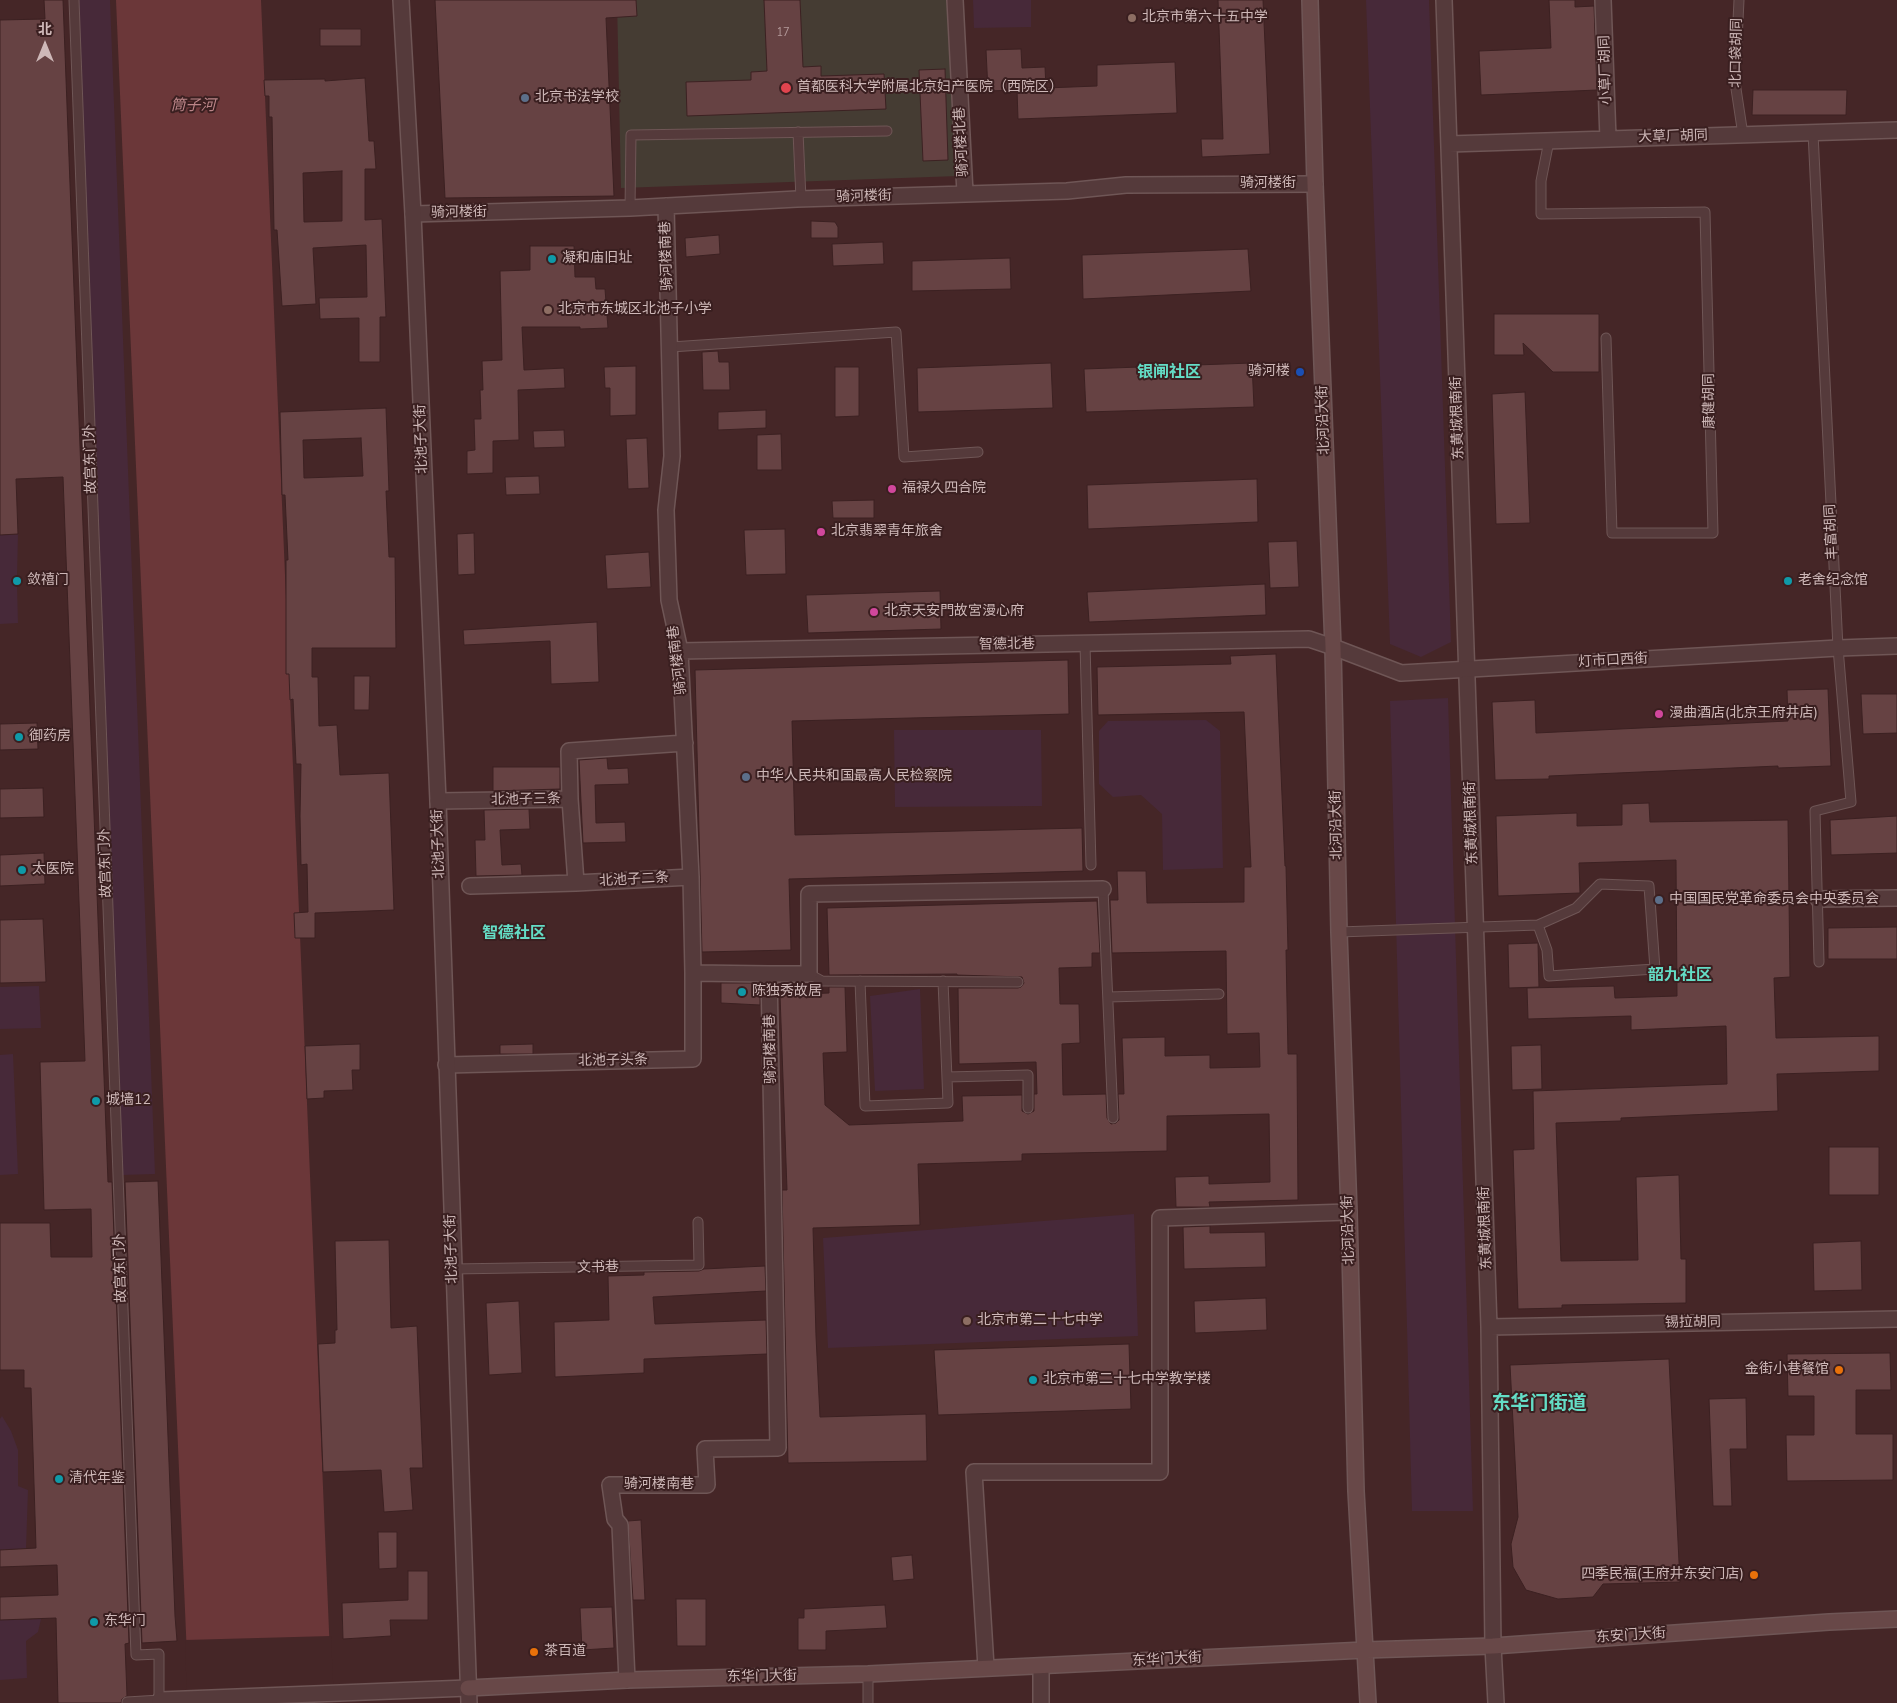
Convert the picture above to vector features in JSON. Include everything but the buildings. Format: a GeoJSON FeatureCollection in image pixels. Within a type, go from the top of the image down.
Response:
{"type":"FeatureCollection","features":[{"type":"Feature","properties":{"kind":"main road","name":"北河沿大街"},"geometry":{"type":"LineString","coordinates":[[1310,0],[1315,184],[1333,647],[1339,932],[1356,1491],[1368,1703]]}},
{"type":"Feature","properties":{"kind":"main road","name":"东安门大街"},"geometry":{"type":"LineString","coordinates":[[1365,1650],[1493,1646],[1819,1622],[1897,1619]]}},
{"type":"Feature","properties":{"kind":"main road","name":"东华门大街"},"geometry":{"type":"LineString","coordinates":[[468,1696],[627,1680],[868,1674],[986,1667],[1041,1667],[1365,1650]]}},
{"type":"Feature","properties":{"kind":"street","name":"北池子大街"},"geometry":{"type":"LineString","coordinates":[[401,0],[438,802],[468,1696]]}},
{"type":"Feature","properties":{"kind":"street","name":"骑河楼北巷"},"geometry":{"type":"LineString","coordinates":[[955,0],[965,193]]}},
{"type":"Feature","properties":{"kind":"street","name":"东黄城根南街"},"geometry":{"type":"LineString","coordinates":[[1444,0],[1489,1326],[1493,1646],[1496,1703]]}},
{"type":"Feature","properties":{"kind":"street","name":"小草厂胡同"},"geometry":{"type":"LineString","coordinates":[[1603,0],[1608,139]]}},
{"type":"Feature","properties":{"kind":"street","name":"大草厂胡同"},"geometry":{"type":"LineString","coordinates":[[1449,144],[1897,130]]}},
{"type":"Feature","properties":{"kind":"street","name":"骑河楼街"},"geometry":{"type":"LineString","coordinates":[[412,214],[630,208],[801,199],[1067,191],[1126,185],[1315,184]]}},
{"type":"Feature","properties":{"kind":"street","name":"骑河楼南巷"},"geometry":{"type":"LineString","coordinates":[[666,206],[671,347],[672,456],[666,510],[669,600],[680,651],[692,877],[693,973]]}},
{"type":"Feature","properties":{"kind":"street","name":"智德北巷"},"geometry":{"type":"LineString","coordinates":[[680,651],[1309,639],[1333,647]]}},
{"type":"Feature","properties":{"kind":"street","name":"灯市口西街"},"geometry":{"type":"LineString","coordinates":[[1333,647],[1401,673],[1897,646]]}},
{"type":"Feature","properties":{"kind":"street","name":"北池子三条"},"geometry":{"type":"LineString","coordinates":[[438,802],[570,799],[569,751],[685,743]]}},
{"type":"Feature","properties":{"kind":"street"},"geometry":{"type":"LineString","coordinates":[[570,799],[576,883]]}},
{"type":"Feature","properties":{"kind":"street","name":"北池子二条"},"geometry":{"type":"LineString","coordinates":[[470,886],[692,877]]}},
{"type":"Feature","properties":{"kind":"street"},"geometry":{"type":"LineString","coordinates":[[693,973],[809,974],[809,894],[1103,889]]}},
{"type":"Feature","properties":{"kind":"street"},"geometry":{"type":"LineString","coordinates":[[1818,899],[1897,898]]}},
{"type":"Feature","properties":{"kind":"street","name":"北池子头条"},"geometry":{"type":"LineString","coordinates":[[446,1065],[693,1059],[693,973]]}},
{"type":"Feature","properties":{"kind":"street","name":"骑河楼南巷"},"geometry":{"type":"LineString","coordinates":[[627,1680],[620,1525],[615,1519],[610,1485],[707,1485],[705,1450],[778,1448],[770,974]]}},
{"type":"Feature","properties":{"kind":"street"},"geometry":{"type":"LineString","coordinates":[[986,1667],[974,1472],[1160,1472],[1160,1218],[1349,1212]]}},
{"type":"Feature","properties":{"kind":"street","name":"锡拉胡同"},"geometry":{"type":"LineString","coordinates":[[1489,1326],[1897,1319]]}},
{"type":"Feature","properties":{"kind":"street"},"geometry":{"type":"LineString","coordinates":[[1041,1667],[1041,1703]]}},
{"type":"Feature","properties":{"kind":"street","name":"东华门大街"},"geometry":{"type":"LineString","coordinates":[[160,1702],[185,1699],[337,1694],[468,1696]]}},
{"type":"Feature","properties":{"kind":"lane","name":"故宫东门外"},"geometry":{"type":"LineString","coordinates":[[74,0],[136,1655],[159,1654],[160,1702]]}},
{"type":"Feature","properties":{"kind":"lane","name":"北口袋胡同"},"geometry":{"type":"LineString","coordinates":[[1738,0],[1734,82],[1743,135]]}},
{"type":"Feature","properties":{"kind":"lane"},"geometry":{"type":"LineString","coordinates":[[630,208],[631,135],[887,130]]}},
{"type":"Feature","properties":{"kind":"lane"},"geometry":{"type":"LineString","coordinates":[[798,132],[801,199]]}},
{"type":"Feature","properties":{"kind":"lane","name":"丰富胡同"},"geometry":{"type":"LineString","coordinates":[[1813,133],[1838,648],[1851,802],[1814,811],[1820,962]]}},
{"type":"Feature","properties":{"kind":"lane","name":"康健胡同"},"geometry":{"type":"LineString","coordinates":[[1549,141],[1541,180],[1541,214],[1705,212],[1714,533],[1612,533],[1606,338]]}},
{"type":"Feature","properties":{"kind":"lane"},"geometry":{"type":"LineString","coordinates":[[671,347],[896,332],[904,457],[978,452]]}},
{"type":"Feature","properties":{"kind":"lane"},"geometry":{"type":"LineString","coordinates":[[1085,644],[1091,865]]}},
{"type":"Feature","properties":{"kind":"lane"},"geometry":{"type":"LineString","coordinates":[[1339,932],[1538,925],[1576,908],[1600,884],[1649,886],[1655,969],[1549,976],[1547,950],[1538,925]]}},
{"type":"Feature","properties":{"kind":"lane"},"geometry":{"type":"LineString","coordinates":[[1103,889],[1113,1118]]}},
{"type":"Feature","properties":{"kind":"lane"},"geometry":{"type":"LineString","coordinates":[[809,974],[822,981],[1018,982]]}},
{"type":"Feature","properties":{"kind":"lane"},"geometry":{"type":"LineString","coordinates":[[860,982],[865,1106],[948,1102],[943,982]]}},
{"type":"Feature","properties":{"kind":"lane"},"geometry":{"type":"LineString","coordinates":[[1108,997],[1219,994]]}},
{"type":"Feature","properties":{"kind":"lane"},"geometry":{"type":"LineString","coordinates":[[947,1077],[1028,1076],[1028,1108]]}},
{"type":"Feature","properties":{"kind":"lane","name":"文书巷"},"geometry":{"type":"LineString","coordinates":[[453,1270],[699,1265],[698,1222]]}},
{"type":"Feature","properties":{"kind":"lane"},"geometry":{"type":"LineString","coordinates":[[868,1674],[868,1703]]}},
{"type":"Feature","properties":{"kind":"lane"},"geometry":{"type":"LineString","coordinates":[[127,1702],[160,1702]]}},
{"type":"Feature","properties":{"kind":"shaded area"},"geometry":{"type":"Polygon","coordinates":[[[77,0],[110,0],[155,1174],[122,1175],[77,0]]]}},
{"type":"Feature","properties":{"kind":"shaded area","name":"首都医科大学附属北京妇产医院（西院区）"},"geometry":{"type":"Polygon","coordinates":[[[617,0],[948,0],[958,176],[621,188],[617,0]]]}},
{"type":"Feature","properties":{"kind":"shaded area"},"geometry":{"type":"Polygon","coordinates":[[[973,0],[1031,0],[1031,27],[974,28],[973,0]]]}},
{"type":"Feature","properties":{"kind":"shaded area"},"geometry":{"type":"Polygon","coordinates":[[[1366,0],[1429,0],[1451,642],[1421,657],[1390,644],[1366,0]]]}},
{"type":"Feature","properties":{"kind":"shaded area"},"geometry":{"type":"Polygon","coordinates":[[[18,534],[17,576],[14,576],[15,586],[17,586],[18,623],[0,624],[0,535],[18,534]]]}},
{"type":"Feature","properties":{"kind":"shaded area"},"geometry":{"type":"Polygon","coordinates":[[[1448,698],[1473,1511],[1412,1511],[1390,701],[1448,698]]]}},
{"type":"Feature","properties":{"kind":"shaded area"},"geometry":{"type":"Polygon","coordinates":[[[1206,720],[1220,731],[1223,868],[1163,870],[1162,814],[1141,795],[1113,797],[1099,784],[1099,731],[1108,721],[1206,720]]]}},
{"type":"Feature","properties":{"kind":"shaded area"},"geometry":{"type":"Polygon","coordinates":[[[894,730],[1041,730],[1042,806],[895,807],[894,730]]]}},
{"type":"Feature","properties":{"kind":"shaded area"},"geometry":{"type":"Polygon","coordinates":[[[39,986],[41,1028],[0,1029],[0,987],[39,986]]]}},
{"type":"Feature","properties":{"kind":"shaded area"},"geometry":{"type":"Polygon","coordinates":[[[920,989],[924,1089],[875,1091],[870,996],[920,989]]]}},
{"type":"Feature","properties":{"kind":"shaded area"},"geometry":{"type":"Polygon","coordinates":[[[13,1054],[18,1174],[0,1175],[0,1055],[13,1054]]]}},
{"type":"Feature","properties":{"kind":"shaded area"},"geometry":{"type":"Polygon","coordinates":[[[1134,1214],[1138,1336],[828,1348],[823,1238],[1134,1214]]]}},
{"type":"Feature","properties":{"kind":"shaded area"},"geometry":{"type":"Polygon","coordinates":[[[2,1416],[11,1431],[18,1450],[18,1486],[28,1490],[26,1549],[0,1550],[0,1419],[2,1416]]]}},
{"type":"Feature","properties":{"kind":"shaded area"},"geometry":{"type":"Polygon","coordinates":[[[41,1619],[38,1632],[26,1641],[27,1678],[0,1680],[0,1620],[41,1619]]]}},
{"type":"Feature","properties":{"kind":"water","name":"筒子河"},"geometry":{"type":"Polygon","coordinates":[[[116,0],[261,0],[332,1703],[189,1703],[116,0]]]}},
{"type":"Feature","properties":{"kind":"pier"},"geometry":{"type":"Polygon","coordinates":[[[331,1636],[334,1703],[187,1703],[185,1640],[331,1636]]]}},
{"type":"Feature","properties":{"kind":"place","name":"北京市第六十五中学"},"geometry":{"type":"Point","coordinates":[1132,18]}},
{"type":"Feature","properties":{"kind":"place","name":"首都医科大学附属北京妇产医院（西院区）"},"geometry":{"type":"Point","coordinates":[786,88]}},
{"type":"Feature","properties":{"kind":"place","name":"北京书法学校"},"geometry":{"type":"Point","coordinates":[525,98]}},
{"type":"Feature","properties":{"kind":"place","name":"凝和庙旧址"},"geometry":{"type":"Point","coordinates":[552,259]}},
{"type":"Feature","properties":{"kind":"place","name":"北京市东城区北池子小学"},"geometry":{"type":"Point","coordinates":[548,310]}},
{"type":"Feature","properties":{"kind":"place","name":"骑河楼"},"geometry":{"type":"Point","coordinates":[1300,372]}},
{"type":"Feature","properties":{"kind":"place","name":"福禄久四合院"},"geometry":{"type":"Point","coordinates":[892,489]}},
{"type":"Feature","properties":{"kind":"place","name":"北京翡翠青年旅舍"},"geometry":{"type":"Point","coordinates":[821,532]}},
{"type":"Feature","properties":{"kind":"place","name":"敛禧门"},"geometry":{"type":"Point","coordinates":[17,581]}},
{"type":"Feature","properties":{"kind":"place","name":"老舍纪念馆"},"geometry":{"type":"Point","coordinates":[1788,581]}},
{"type":"Feature","properties":{"kind":"place","name":"北京天安門故宮漫心府"},"geometry":{"type":"Point","coordinates":[874,612]}},
{"type":"Feature","properties":{"kind":"place","name":"漫曲酒店(北京王府井店)"},"geometry":{"type":"Point","coordinates":[1659,714]}},
{"type":"Feature","properties":{"kind":"place","name":"御药房"},"geometry":{"type":"Point","coordinates":[19,737]}},
{"type":"Feature","properties":{"kind":"place","name":"中华人民共和国最高人民检察院"},"geometry":{"type":"Point","coordinates":[746,777]}},
{"type":"Feature","properties":{"kind":"place","name":"太医院"},"geometry":{"type":"Point","coordinates":[22,870]}},
{"type":"Feature","properties":{"kind":"place","name":"中国国民党革命委员会中央委员会"},"geometry":{"type":"Point","coordinates":[1659,900]}},
{"type":"Feature","properties":{"kind":"place","name":"陈独秀故居"},"geometry":{"type":"Point","coordinates":[742,992]}},
{"type":"Feature","properties":{"kind":"place","name":"城墙12"},"geometry":{"type":"Point","coordinates":[96,1101]}},
{"type":"Feature","properties":{"kind":"place","name":"北京市第二十七中学"},"geometry":{"type":"Point","coordinates":[967,1321]}},
{"type":"Feature","properties":{"kind":"place","name":"金街小巷餐馆"},"geometry":{"type":"Point","coordinates":[1839,1370]}},
{"type":"Feature","properties":{"kind":"place","name":"北京市第二十七中学教学楼"},"geometry":{"type":"Point","coordinates":[1033,1380]}},
{"type":"Feature","properties":{"kind":"place","name":"清代年鉴"},"geometry":{"type":"Point","coordinates":[59,1479]}},
{"type":"Feature","properties":{"kind":"place","name":"四季民福(王府井东安门店)"},"geometry":{"type":"Point","coordinates":[1754,1575]}},
{"type":"Feature","properties":{"kind":"place","name":"东华门"},"geometry":{"type":"Point","coordinates":[94,1622]}},
{"type":"Feature","properties":{"kind":"place","name":"茶百道"},"geometry":{"type":"Point","coordinates":[534,1652]}},
{"type":"Feature","properties":{"kind":"district","name":"银闸社区"},"geometry":{"type":"Point","coordinates":[1169,373]}},
{"type":"Feature","properties":{"kind":"district","name":"智德社区"},"geometry":{"type":"Point","coordinates":[514,934]}},
{"type":"Feature","properties":{"kind":"district","name":"韶九社区"},"geometry":{"type":"Point","coordinates":[1680,976]}},
{"type":"Feature","properties":{"kind":"district","name":"东华门街道"},"geometry":{"type":"Point","coordinates":[1539,1404]}}]}
